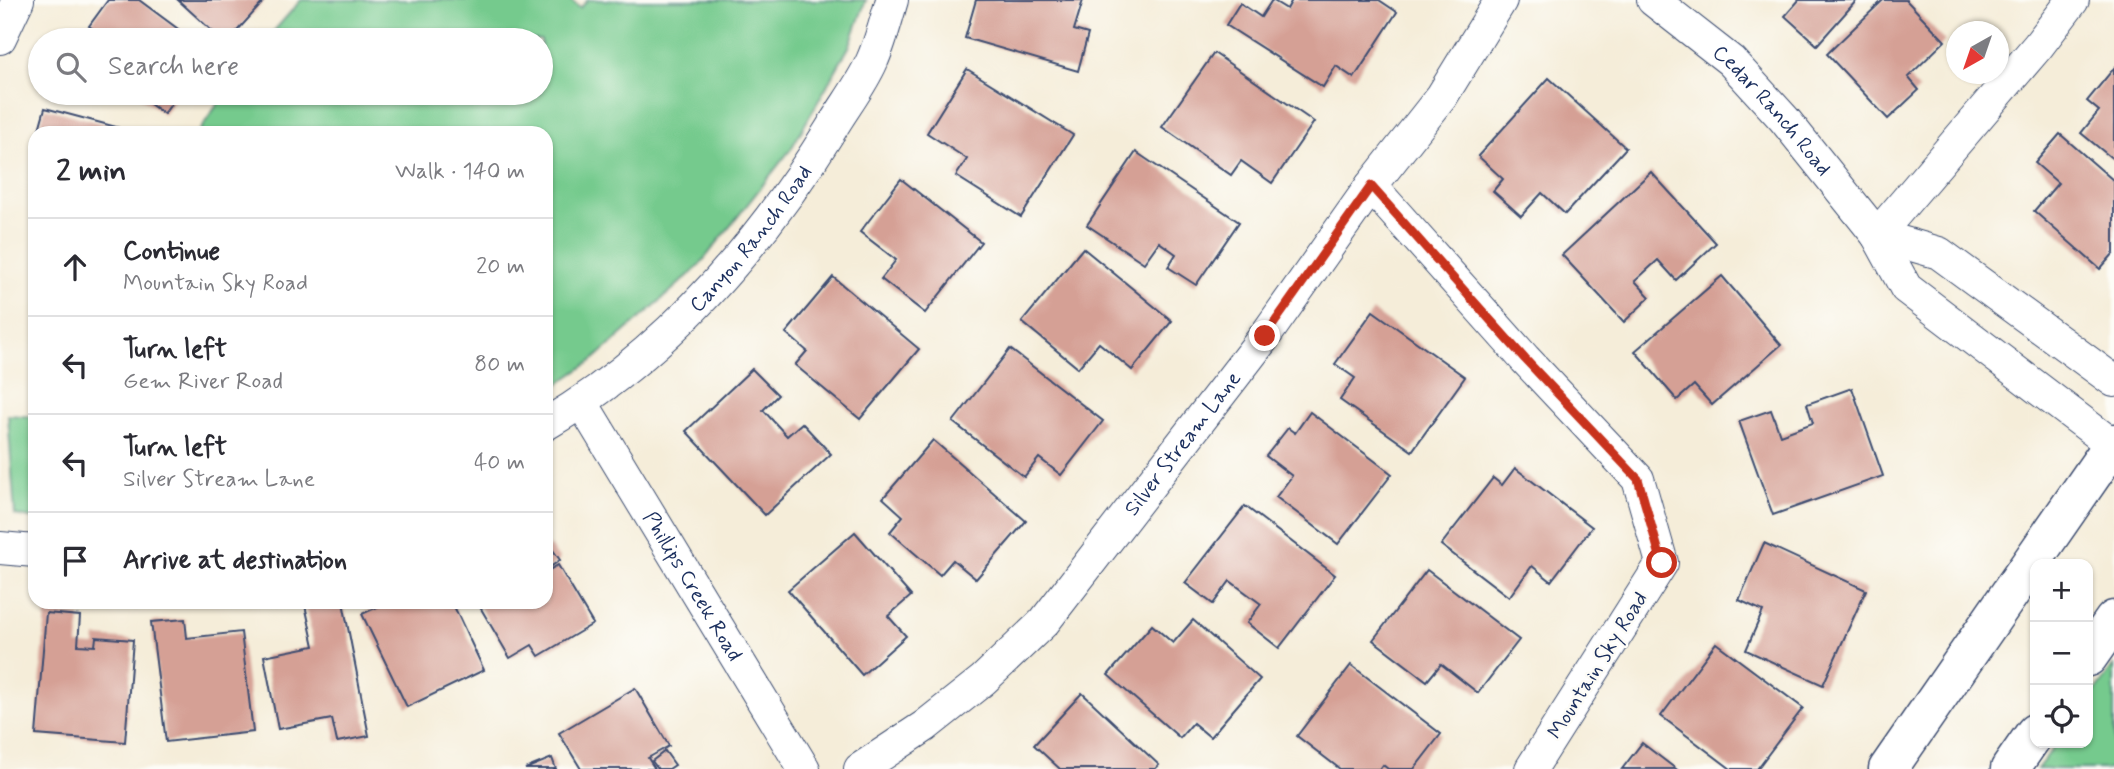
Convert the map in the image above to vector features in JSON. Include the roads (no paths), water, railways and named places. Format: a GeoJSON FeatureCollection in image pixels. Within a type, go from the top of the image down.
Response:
{"type":"FeatureCollection","features":[{"type":"Feature","properties":{"kind":"main road"},"geometry":{"type":"LineString","coordinates":[[1888,769],[2113,445]]}},
{"type":"Feature","properties":{"kind":"main road"},"geometry":{"type":"LineString","coordinates":[[2093,650],[2114,620]]}},
{"type":"Feature","properties":{"kind":"main road"},"geometry":{"type":"LineString","coordinates":[[2010,769],[2030,740]]}},
{"type":"Feature","properties":{"kind":"street"},"geometry":{"type":"LineString","coordinates":[[0,38],[18,0]]}},
{"type":"Feature","properties":{"kind":"street","name":"Canyon Ranch Road"},"geometry":{"type":"LineString","coordinates":[[553,420],[582,403],[669,334],[740,259],[808,165],[872,61],[892,0]]}},
{"type":"Feature","properties":{"kind":"street","name":"Silver Stream Lane"},"geometry":{"type":"LineString","coordinates":[[860,769],[925,726],[984,680],[1044,622],[1265,336],[1371,186],[1442,96],[1502,0]]}},
{"type":"Feature","properties":{"kind":"street","name":"Cedar Ranch Road"},"geometry":{"type":"LineString","coordinates":[[1653,0],[1731,61],[1784,119],[1877,235],[1906,288],[2113,445]]}},
{"type":"Feature","properties":{"kind":"street"},"geometry":{"type":"LineString","coordinates":[[2073,0],[2038,46],[1877,235],[1939,253],[2114,381]]}},
{"type":"Feature","properties":{"kind":"street","name":"Mountain Sky Road"},"geometry":{"type":"LineString","coordinates":[[1371,186],[1525,359],[1638,479],[1662,563],[1531,769]]}},
{"type":"Feature","properties":{"kind":"street","name":"Phillips Creek Road"},"geometry":{"type":"LineString","coordinates":[[582,403],[804,769]]}},
{"type":"Feature","properties":{"kind":"street"},"geometry":{"type":"LineString","coordinates":[[0,548],[28,550]]}}]}
